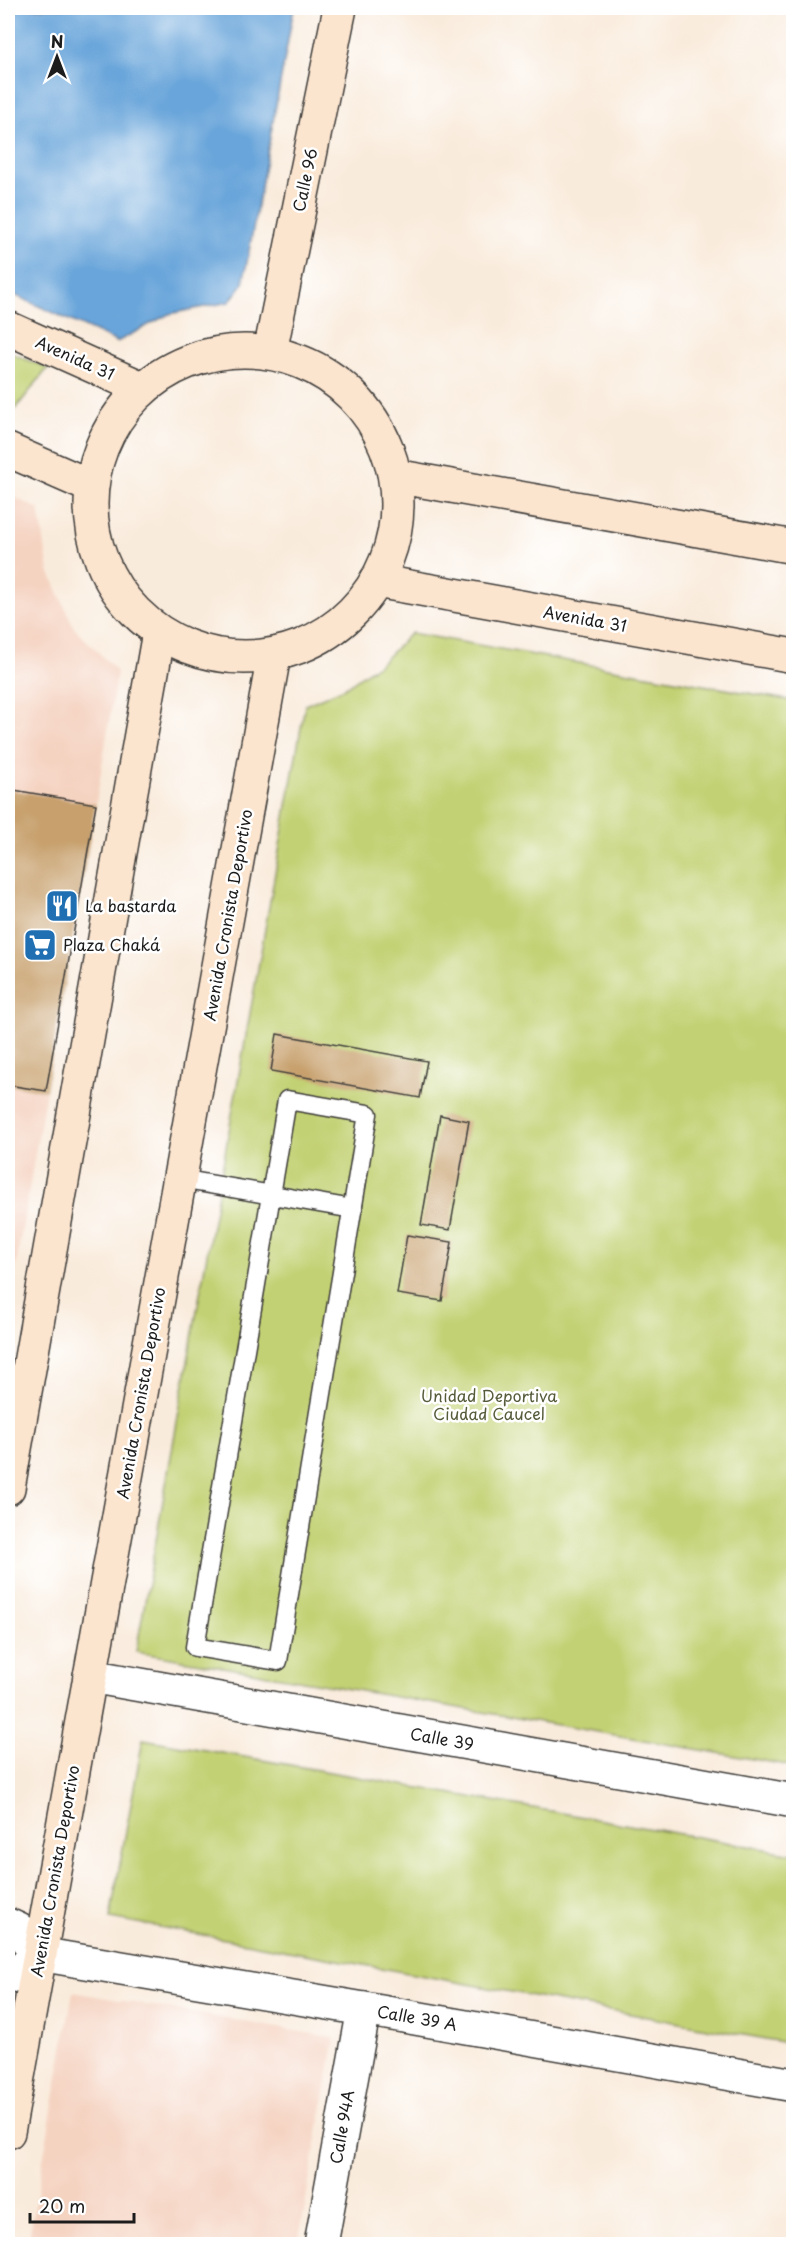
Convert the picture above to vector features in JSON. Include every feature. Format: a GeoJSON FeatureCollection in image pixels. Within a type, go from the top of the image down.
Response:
{"type":"FeatureCollection","features":[{"type":"Feature","properties":{"kind":"main road","name":"Calle 96"},"geometry":{"type":"LineString","coordinates":[[270,352],[340,8]]}},
{"type":"Feature","properties":{"kind":"main road","name":"Avenida 31"},"geometry":{"type":"LineString","coordinates":[[8,328],[142,388]]}},
{"type":"Feature","properties":{"kind":"main road"},"geometry":{"type":"LineString","coordinates":[[224,351],[270,352],[312,366],[350,392],[377,426],[395,476],[398,504],[394,541],[376,581],[354,612],[317,639],[274,655],[234,657],[195,650],[159,632],[127,604],[103,569],[91,528],[90,486],[99,449],[117,416],[142,388],[180,364],[224,351]]}},
{"type":"Feature","properties":{"kind":"main road"},"geometry":{"type":"LineString","coordinates":[[8,450],[90,486]]}},
{"type":"Feature","properties":{"kind":"main road"},"geometry":{"type":"LineString","coordinates":[[395,476],[794,547]]}},
{"type":"Feature","properties":{"kind":"main road","name":"Avenida 31"},"geometry":{"type":"LineString","coordinates":[[376,581],[794,656]]}},
{"type":"Feature","properties":{"kind":"main road"},"geometry":{"type":"LineString","coordinates":[[8,1488],[159,632]]}},
{"type":"Feature","properties":{"kind":"main road","name":"Avenida Cronista Deportivo"},"geometry":{"type":"LineString","coordinates":[[8,2132],[274,655]]}},
{"type":"Feature","properties":{"kind":"street","name":"Calle 39"},"geometry":{"type":"LineString","coordinates":[[90,1676],[794,1801]]}},
{"type":"Feature","properties":{"kind":"street"},"geometry":{"type":"LineString","coordinates":[[8,1925],[19,1930],[39,1954],[14,1976],[8,1977]]}},
{"type":"Feature","properties":{"kind":"street","name":"Calle 39 A"},"geometry":{"type":"LineString","coordinates":[[39,1954],[364,2008],[794,2085]]}},
{"type":"Feature","properties":{"kind":"street","name":"Calle 94A"},"geometry":{"type":"LineString","coordinates":[[321,2244],[364,2008]]}},
{"type":"Feature","properties":{"kind":"lane"},"geometry":{"type":"LineString","coordinates":[[287,1100],[368,1114],[353,1209],[278,1661],[195,1647],[287,1100]]}},
{"type":"Feature","properties":{"kind":"lane"},"geometry":{"type":"LineString","coordinates":[[180,1179],[353,1209]]}},
{"type":"Feature","properties":{"kind":"shaded area"},"geometry":{"type":"Polygon","coordinates":[[[8,495],[39,509],[49,571],[74,628],[117,671],[96,804],[8,789],[8,495]]]}},
{"type":"Feature","properties":{"kind":"shaded area"},"geometry":{"type":"Polygon","coordinates":[[[8,1085],[46,1091],[8,1310],[8,1085]]]}},
{"type":"Feature","properties":{"kind":"shaded area"},"geometry":{"type":"Polygon","coordinates":[[[73,1992],[335,2038],[298,2244],[28,2244],[73,1992]]]}},
{"type":"Feature","properties":{"kind":"green space"},"geometry":{"type":"Polygon","coordinates":[[[8,352],[48,368],[8,418],[8,352]]]}},
{"type":"Feature","properties":{"kind":"green space","name":"Unidad Deportiva Ciudad Caucel"},"geometry":{"type":"Polygon","coordinates":[[[411,633],[793,701],[793,1766],[136,1652],[305,705],[344,688],[383,661],[411,633]]]}},
{"type":"Feature","properties":{"kind":"green space"},"geometry":{"type":"Polygon","coordinates":[[[143,1739],[793,1854],[793,2044],[110,1918],[143,1739]]]}},
{"type":"Feature","properties":{"kind":"water"},"geometry":{"type":"Polygon","coordinates":[[[8,8],[294,8],[243,284],[229,302],[169,314],[117,342],[8,292],[8,8]]]}},
{"type":"Feature","properties":{"kind":"building","name":"Plaza Chaká"},"geometry":{"type":"Polygon","coordinates":[[[8,789],[96,804],[46,1091],[8,1085],[8,789]]]}},
{"type":"Feature","properties":{"kind":"building"},"geometry":{"type":"Polygon","coordinates":[[[277,1034],[427,1061],[420,1098],[271,1071],[277,1034]]]}},
{"type":"Feature","properties":{"kind":"building"},"geometry":{"type":"Polygon","coordinates":[[[440,1115],[469,1121],[450,1230],[421,1225],[440,1115]]]}},
{"type":"Feature","properties":{"kind":"building"},"geometry":{"type":"Polygon","coordinates":[[[407,1235],[452,1242],[442,1301],[397,1294],[407,1235]]]}},
{"type":"Feature","properties":{"kind":"place","name":"La bastarda"},"geometry":{"type":"Point","coordinates":[62,906]}},
{"type":"Feature","properties":{"kind":"place","name":"Plaza Chaká"},"geometry":{"type":"Point","coordinates":[40,945]}}]}
